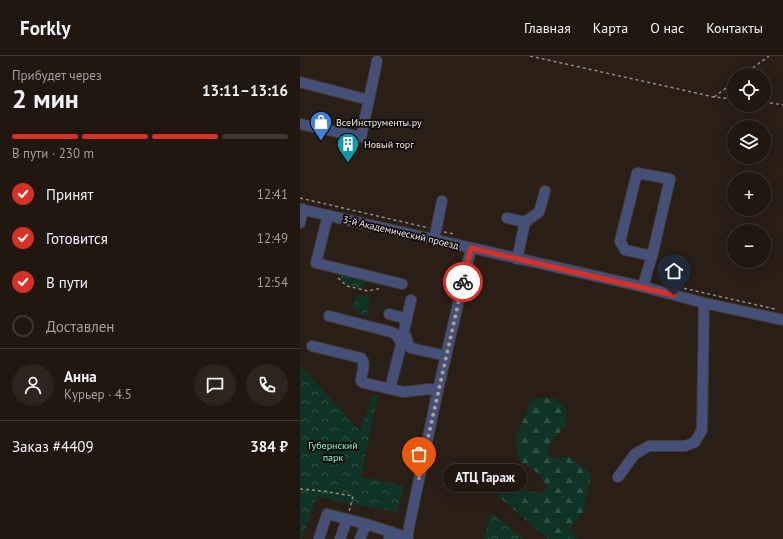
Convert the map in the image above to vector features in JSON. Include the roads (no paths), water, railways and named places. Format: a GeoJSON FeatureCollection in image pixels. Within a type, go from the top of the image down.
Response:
{"type":"FeatureCollection","features":[{"type":"Feature","properties":{"kind":"street"},"geometry":{"type":"LineString","coordinates":[[300,124],[361,137],[377,61]]}},
{"type":"Feature","properties":{"kind":"street"},"geometry":{"type":"LineString","coordinates":[[300,82],[369,100]]}},
{"type":"Feature","properties":{"kind":"street"},"geometry":{"type":"LineString","coordinates":[[644,287],[652,256],[670,179],[638,173],[620,241],[625,250],[652,256]]}},
{"type":"Feature","properties":{"kind":"street"},"geometry":{"type":"LineString","coordinates":[[517,258],[525,222],[540,212],[545,191]]}},
{"type":"Feature","properties":{"kind":"street"},"geometry":{"type":"LineString","coordinates":[[434,240],[442,200]]}},
{"type":"Feature","properties":{"kind":"street"},"geometry":{"type":"LineString","coordinates":[[300,224],[302,209]]}},
{"type":"Feature","properties":{"kind":"street","name":"3-й Академический проезд"},"geometry":{"type":"LineString","coordinates":[[302,209],[783,320]]}},
{"type":"Feature","properties":{"kind":"street"},"geometry":{"type":"LineString","coordinates":[[328,215],[316,263],[402,284]]}},
{"type":"Feature","properties":{"kind":"street"},"geometry":{"type":"LineString","coordinates":[[507,218],[525,222]]}},
{"type":"Feature","properties":{"kind":"street"},"geometry":{"type":"LineString","coordinates":[[319,539],[327,514],[366,524],[390,536],[408,538],[410,522],[438,390],[471,248]]}},
{"type":"Feature","properties":{"kind":"street"},"geometry":{"type":"LineString","coordinates":[[411,300],[404,331],[409,346],[411,348],[446,356]]}},
{"type":"Feature","properties":{"kind":"street"},"geometry":{"type":"LineString","coordinates":[[618,477],[635,454],[649,446],[685,446],[695,442],[702,430],[704,303]]}},
{"type":"Feature","properties":{"kind":"street"},"geometry":{"type":"LineString","coordinates":[[389,314],[407,319]]}},
{"type":"Feature","properties":{"kind":"street"},"geometry":{"type":"LineString","coordinates":[[328,316],[391,332],[397,336],[401,345],[390,389]]}},
{"type":"Feature","properties":{"kind":"street"},"geometry":{"type":"LineString","coordinates":[[312,346],[361,358],[364,361],[361,378],[362,382],[404,392],[429,389],[438,390]]}},
{"type":"Feature","properties":{"kind":"street"},"geometry":{"type":"LineString","coordinates":[[340,539],[347,519]]}},
{"type":"Feature","properties":{"kind":"street"},"geometry":{"type":"LineString","coordinates":[[360,539],[366,524]]}},
{"type":"Feature","properties":{"kind":"place","name":"ВсеИнструменты.ру"},"geometry":{"type":"Point","coordinates":[321,142]}},
{"type":"Feature","properties":{"kind":"place","name":"Новый торг"},"geometry":{"type":"Point","coordinates":[348,164]}},
{"type":"Feature","properties":{"kind":"place","name":"АТЦ Гараж"},"geometry":{"type":"Point","coordinates":[419,478]}},
{"type":"Feature","properties":{"kind":"park label","name":"Губернский парк"},"geometry":{"type":"Point","coordinates":[333,450]}}]}
